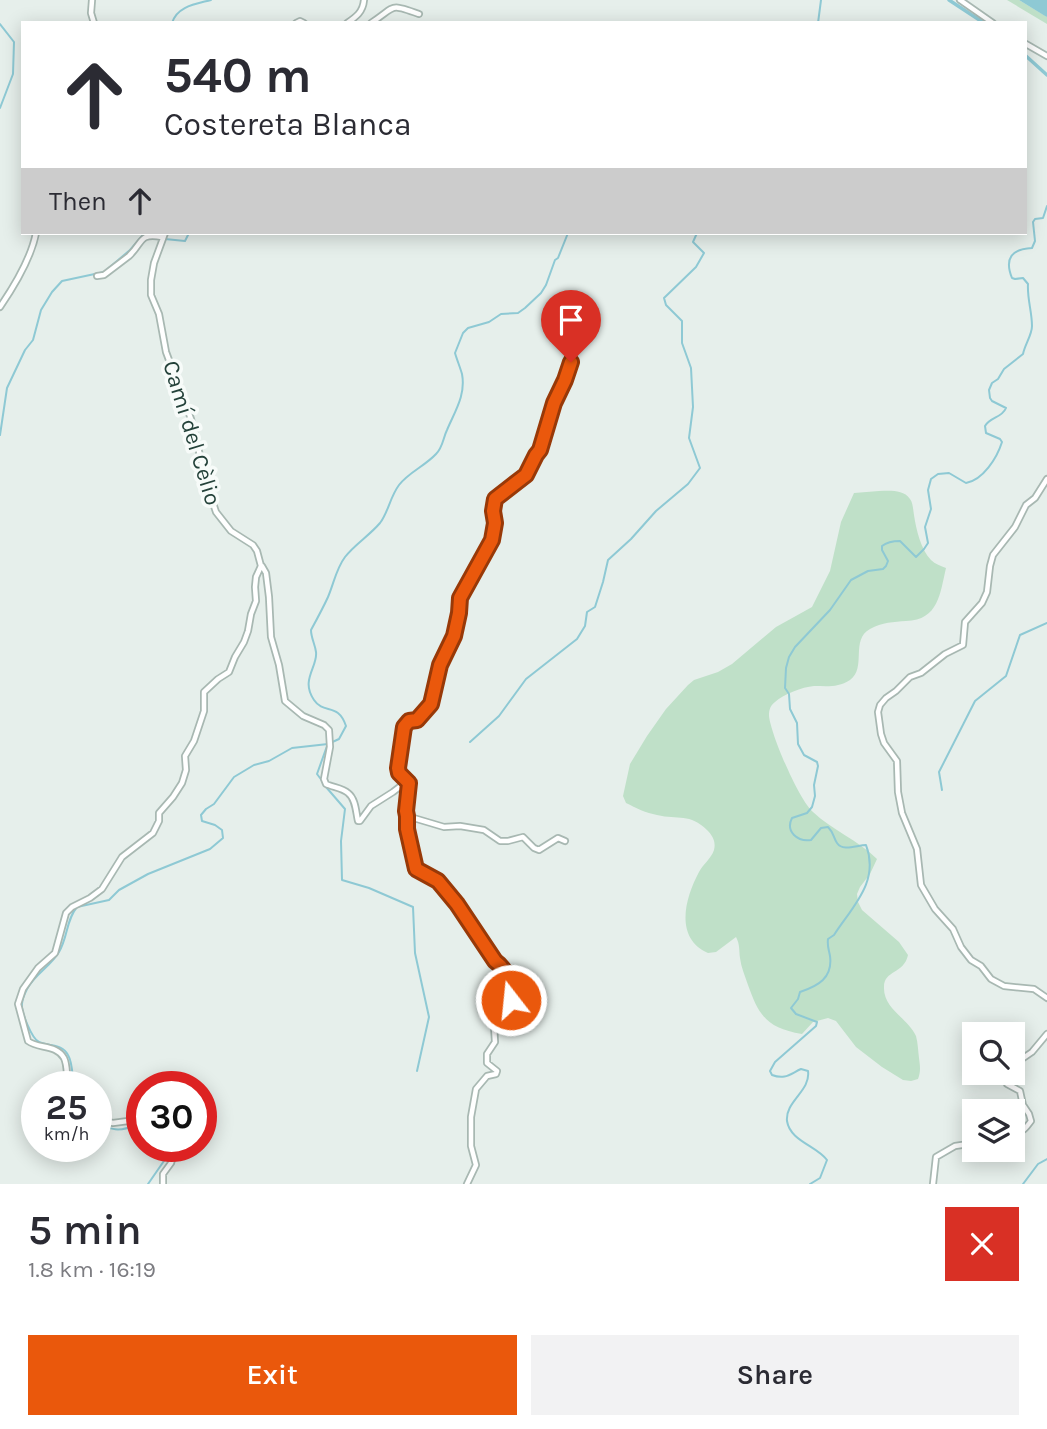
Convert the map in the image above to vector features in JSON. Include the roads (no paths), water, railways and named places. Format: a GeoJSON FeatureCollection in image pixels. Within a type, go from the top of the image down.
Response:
{"type":"FeatureCollection","features":[{"type":"Feature","properties":{"kind":"street"},"geometry":{"type":"LineString","coordinates":[[92,0],[93,21]]}},
{"type":"Feature","properties":{"kind":"street"},"geometry":{"type":"LineString","coordinates":[[350,21],[358,15],[364,0]]}},
{"type":"Feature","properties":{"kind":"street"},"geometry":{"type":"LineString","coordinates":[[960,0],[990,21]]}},
{"type":"Feature","properties":{"kind":"street"},"geometry":{"type":"LineString","coordinates":[[374,21],[393,7],[419,14]]}},
{"type":"Feature","properties":{"kind":"street"},"geometry":{"type":"LineString","coordinates":[[1027,45],[1047,56]]}},
{"type":"Feature","properties":{"kind":"street"},"geometry":{"type":"LineString","coordinates":[[0,307],[11,291],[36,235]]}},
{"type":"Feature","properties":{"kind":"street"},"geometry":{"type":"LineString","coordinates":[[97,276],[104,275],[130,256],[141,239],[163,235]]}},
{"type":"Feature","properties":{"kind":"street","name":"Camí del Cèlio"},"geometry":{"type":"LineString","coordinates":[[163,235],[154,263],[151,295],[159,314],[166,352],[191,419],[217,514],[231,531],[253,545],[266,573],[270,597],[271,637],[285,701],[303,716],[324,725],[328,730],[330,747],[324,779],[326,784],[347,792],[356,807],[356,820],[360,821],[371,806],[406,782]]}},
{"type":"Feature","properties":{"kind":"street"},"geometry":{"type":"LineString","coordinates":[[467,1184],[476,1167],[470,1133],[476,1089],[487,1076],[496,1074],[497,1071],[487,1063],[487,1054],[495,1042],[494,1026],[508,1008],[512,994],[508,976],[457,904],[438,881],[416,869],[407,829],[406,811],[410,787],[398,768],[404,727],[409,721],[417,720],[431,704],[440,665],[454,636],[460,598],[492,540],[495,499],[526,475],[540,450],[554,403],[571,362]]}},
{"type":"Feature","properties":{"kind":"street"},"geometry":{"type":"LineString","coordinates":[[1047,479],[993,555],[987,594],[965,624],[963,645],[911,677],[886,698],[879,706],[877,714],[884,743],[898,761],[898,792],[902,813],[917,849],[921,885],[934,907],[953,929],[961,947],[971,960],[981,966],[991,979],[1004,986],[1034,989],[1047,999]]}},
{"type":"Feature","properties":{"kind":"street"},"geometry":{"type":"LineString","coordinates":[[67,1071],[61,1054],[27,1041],[18,1004],[20,995],[38,968],[55,953],[66,913],[78,903],[97,894],[105,886],[122,857],[153,833],[159,821],[159,813],[182,783],[186,770],[185,756],[194,741],[204,711],[204,692],[229,673],[248,632],[257,598],[256,577],[261,566]]}},
{"type":"Feature","properties":{"kind":"street"},"geometry":{"type":"LineString","coordinates":[[407,816],[444,827],[460,826],[484,830],[500,841],[523,837],[539,850],[558,838],[565,841]]}},
{"type":"Feature","properties":{"kind":"street"},"geometry":{"type":"LineString","coordinates":[[1025,1057],[1047,1034]]}},
{"type":"Feature","properties":{"kind":"street"},"geometry":{"type":"LineString","coordinates":[[1009,1085],[1020,1091],[1022,1099]]}},
{"type":"Feature","properties":{"kind":"street"},"geometry":{"type":"LineString","coordinates":[[1025,1108],[1031,1122],[1025,1129]]}},
{"type":"Feature","properties":{"kind":"street"},"geometry":{"type":"LineString","coordinates":[[933,1184],[936,1157],[962,1145]]}},
{"type":"Feature","properties":{"kind":"street"},"geometry":{"type":"LineString","coordinates":[[163,1184],[163,1174],[171,1162]]}},
{"type":"Feature","properties":{"kind":"water"},"geometry":{"type":"Polygon","coordinates":[[[1019,0],[1047,0],[1047,17],[1045,16],[1019,0]]]}},
{"type":"Feature","properties":{"kind":"waterway"},"geometry":{"type":"LineString","coordinates":[[173,21],[183,9],[211,0]]}},
{"type":"Feature","properties":{"kind":"waterway"},"geometry":{"type":"LineString","coordinates":[[818,21],[821,0]]}},
{"type":"Feature","properties":{"kind":"waterway"},"geometry":{"type":"LineString","coordinates":[[949,0],[981,21]]}},
{"type":"Feature","properties":{"kind":"waterway"},"geometry":{"type":"LineString","coordinates":[[0,24],[14,42],[13,74],[0,108]]}},
{"type":"Feature","properties":{"kind":"waterway"},"geometry":{"type":"LineString","coordinates":[[1027,57],[1047,75]]}},
{"type":"Feature","properties":{"kind":"waterway"},"geometry":{"type":"LineString","coordinates":[[810,1184],[820,1178],[827,1160],[793,1134],[787,1121],[790,1108],[806,1084],[808,1071],[801,1069],[780,1077],[772,1075],[770,1071],[775,1062],[816,1026],[817,1022],[796,1014],[791,1008],[800,992],[818,984],[827,975],[830,964],[828,939],[834,935],[862,893],[867,882],[869,858],[866,845],[846,848],[840,846],[828,827],[821,828],[811,840],[797,838],[790,828],[792,818],[807,813],[812,807],[818,766],[817,762],[804,755],[798,744],[797,723],[785,688],[786,668],[795,647],[830,610],[851,580],[886,566],[888,561],[882,546],[900,541],[916,557],[924,549],[928,543],[925,527],[931,509],[928,490],[931,479],[938,474],[949,473],[966,483],[972,481],[984,473],[997,455],[1002,442],[986,433],[985,426],[1006,408],[992,401],[989,390],[1004,369],[1023,354],[1032,326],[1028,284],[1023,278],[1012,278],[1010,260],[1019,250],[1032,248],[1035,241],[1033,222],[1043,218],[1047,206]]}},
{"type":"Feature","properties":{"kind":"waterway"},"geometry":{"type":"LineString","coordinates":[[165,239],[185,241],[188,235]]}},
{"type":"Feature","properties":{"kind":"waterway"},"geometry":{"type":"LineString","coordinates":[[72,1071],[65,1051],[39,1042],[30,1031],[22,1008],[27,989],[59,952],[77,907],[109,900],[119,890],[148,874],[210,849],[223,838],[222,830],[202,821],[201,815],[214,804],[234,777],[292,748],[328,744],[339,739],[346,726],[343,719],[335,711],[318,704],[310,693],[309,686],[316,658],[311,630],[328,597],[339,566],[349,552],[380,523],[399,485],[440,448],[461,396],[462,374],[455,353],[463,333],[468,328],[489,322],[501,314],[518,313],[541,293],[567,235]]}},
{"type":"Feature","properties":{"kind":"waterway"},"geometry":{"type":"LineString","coordinates":[[470,742],[499,716],[526,679],[577,639],[585,626],[587,612],[595,607],[608,560],[656,511],[688,484],[700,468],[689,438],[693,407],[691,368],[682,343],[682,321],[666,305],[664,298],[696,267],[704,253],[693,242],[696,235]]}},
{"type":"Feature","properties":{"kind":"waterway"},"geometry":{"type":"LineString","coordinates":[[0,435],[7,388],[25,350],[33,340],[41,310],[52,292],[62,281],[104,272],[145,236]]}},
{"type":"Feature","properties":{"kind":"waterway"},"geometry":{"type":"LineString","coordinates":[[942,790],[939,772],[975,701],[1006,676],[1020,635],[1047,623]]}},
{"type":"Feature","properties":{"kind":"waterway"},"geometry":{"type":"LineString","coordinates":[[323,782],[317,774],[327,746]]}},
{"type":"Feature","properties":{"kind":"waterway"},"geometry":{"type":"LineString","coordinates":[[326,787],[345,809],[341,841],[342,880],[369,888],[413,907],[415,953],[429,1017],[417,1071]]}},
{"type":"Feature","properties":{"kind":"waterway"},"geometry":{"type":"LineString","coordinates":[[112,1129],[126,1128]]}},
{"type":"Feature","properties":{"kind":"waterway"},"geometry":{"type":"LineString","coordinates":[[1023,1184],[1038,1164],[1047,1159]]}},
{"type":"Feature","properties":{"kind":"waterway"},"geometry":{"type":"LineString","coordinates":[[148,1184],[163,1162]]}}]}
